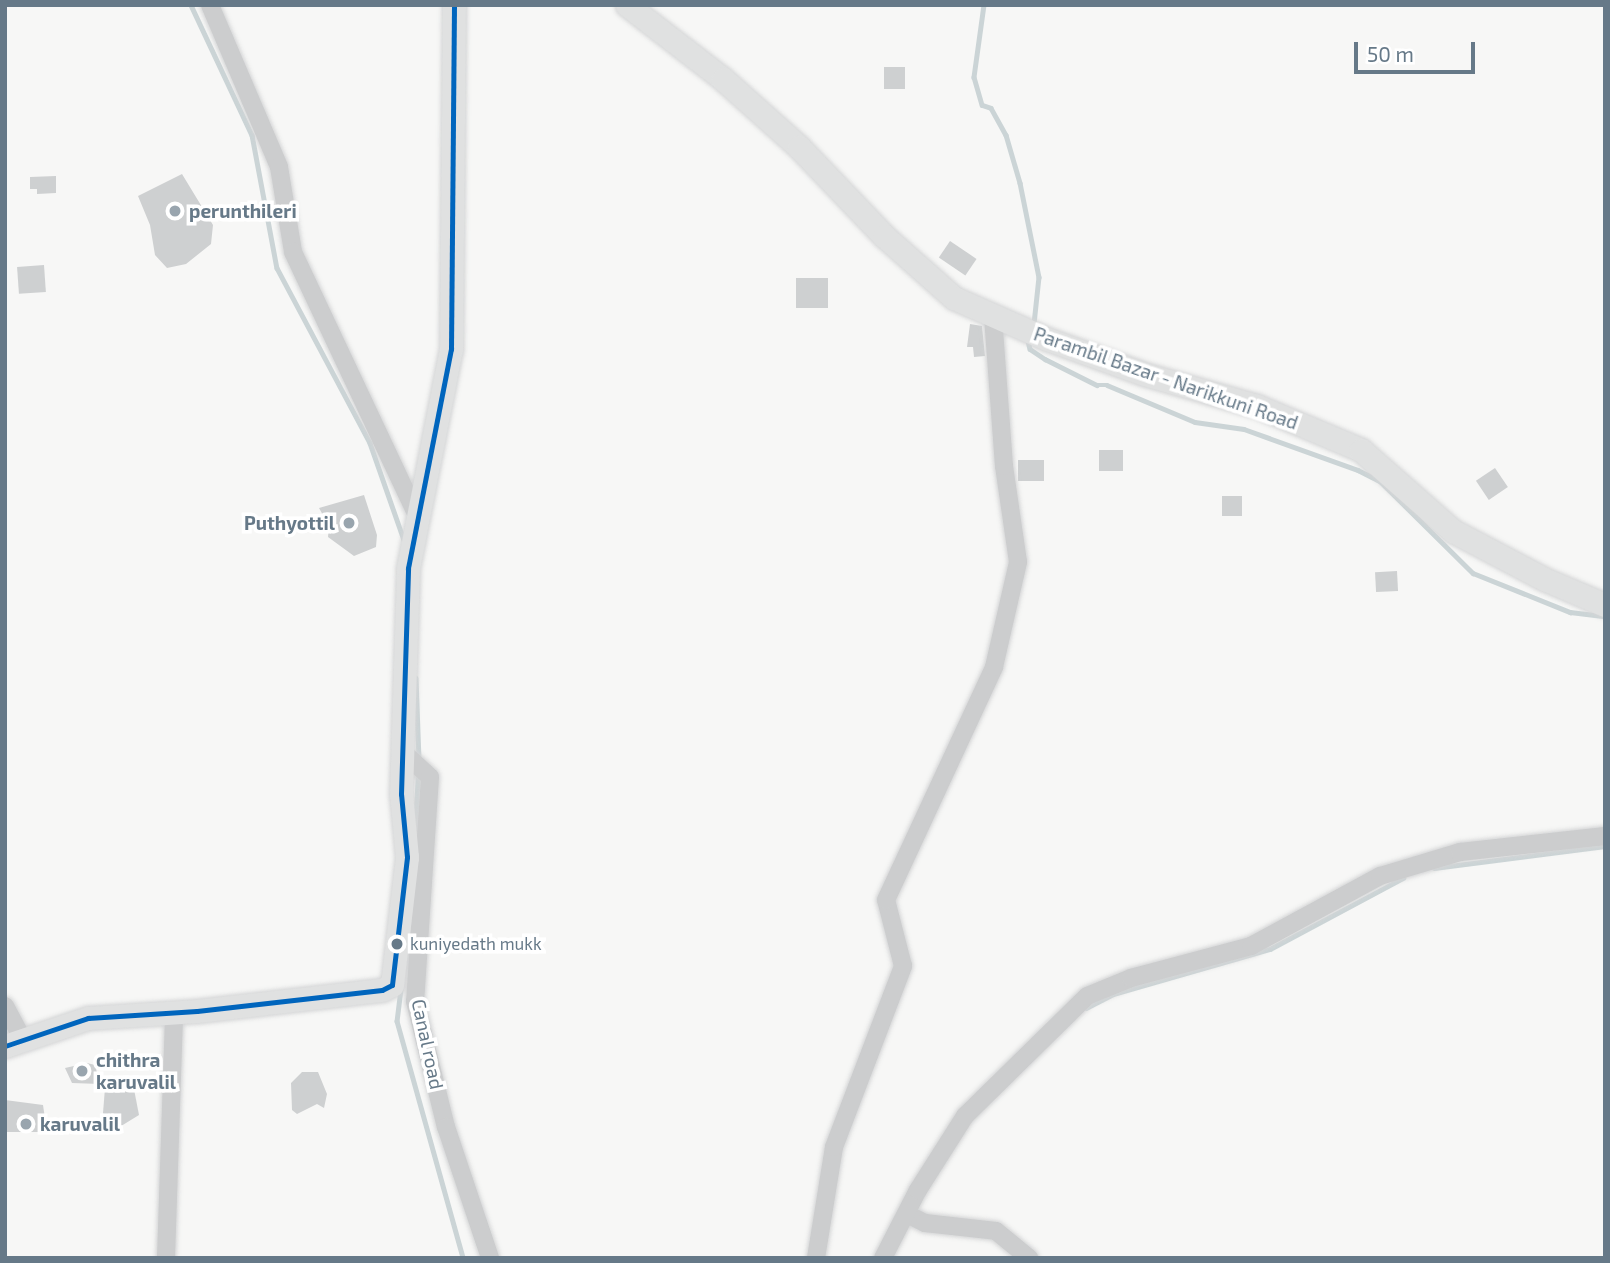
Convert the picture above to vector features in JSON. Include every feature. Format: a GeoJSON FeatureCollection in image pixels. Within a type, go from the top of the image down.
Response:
{"type":"FeatureCollection","features":[{"type":"Feature","properties":{"kind":"main road"},"geometry":{"type":"LineString","coordinates":[[13,1042],[88,1018],[174,1012],[382,990],[392,985],[407,857],[402,751],[408,568],[451,349],[454,5]]}},
{"type":"Feature","properties":{"kind":"main road","name":"Parambil Bazar - Narikkuni Road"},"geometry":{"type":"LineString","coordinates":[[626,5],[780,130],[884,236],[954,298],[993,316],[1144,374],[1258,406],[1361,450],[1453,531],[1544,579],[1605,605]]}},
{"type":"Feature","properties":{"kind":"street"},"geometry":{"type":"LineString","coordinates":[[210,5],[279,167],[293,252],[418,518]]}},
{"type":"Feature","properties":{"kind":"street"},"geometry":{"type":"LineString","coordinates":[[816,1258],[834,1147],[876,1048],[903,966],[886,900],[994,667],[1018,562],[1004,466],[993,316]]}},
{"type":"Feature","properties":{"kind":"street","name":"Canal road"},"geometry":{"type":"LineString","coordinates":[[402,751],[430,777],[415,1001],[446,1127],[490,1258]]}},
{"type":"Feature","properties":{"kind":"street"},"geometry":{"type":"LineString","coordinates":[[883,1258],[965,1116],[1087,996],[1131,978],[1251,946],[1380,876],[1460,852],[1605,836]]}},
{"type":"Feature","properties":{"kind":"street"},"geometry":{"type":"LineString","coordinates":[[5,1006],[13,1042]]}},
{"type":"Feature","properties":{"kind":"street"},"geometry":{"type":"LineString","coordinates":[[166,1258],[174,1012]]}},
{"type":"Feature","properties":{"kind":"street"},"geometry":{"type":"LineString","coordinates":[[907,1214],[925,1223],[996,1231],[1029,1258]]}},
{"type":"Feature","properties":{"kind":"building"},"geometry":{"type":"Polygon","coordinates":[[[884,67],[905,67],[905,89],[884,89],[884,67]]]}},
{"type":"Feature","properties":{"kind":"building","name":"perunthileri"},"geometry":{"type":"Polygon","coordinates":[[[182,174],[213,225],[211,244],[186,264],[167,268],[155,255],[150,225],[138,196],[182,174]]]}},
{"type":"Feature","properties":{"kind":"building"},"geometry":{"type":"Polygon","coordinates":[[[56,176],[56,193],[37,194],[37,189],[30,189],[30,177],[56,176]]]}},
{"type":"Feature","properties":{"kind":"building"},"geometry":{"type":"Polygon","coordinates":[[[950,241],[977,259],[965,275],[939,258],[950,241]]]}},
{"type":"Feature","properties":{"kind":"building"},"geometry":{"type":"Polygon","coordinates":[[[44,265],[46,292],[19,294],[17,267],[44,265]]]}},
{"type":"Feature","properties":{"kind":"building"},"geometry":{"type":"Polygon","coordinates":[[[796,278],[828,278],[828,308],[796,308],[796,278]]]}},
{"type":"Feature","properties":{"kind":"building"},"geometry":{"type":"Polygon","coordinates":[[[970,324],[982,326],[985,356],[974,357],[973,347],[967,347],[970,324]]]}},
{"type":"Feature","properties":{"kind":"building"},"geometry":{"type":"Polygon","coordinates":[[[1099,450],[1123,450],[1123,471],[1099,471],[1099,450]]]}},
{"type":"Feature","properties":{"kind":"building"},"geometry":{"type":"Polygon","coordinates":[[[1018,460],[1044,460],[1044,481],[1018,481],[1018,460]]]}},
{"type":"Feature","properties":{"kind":"building"},"geometry":{"type":"Polygon","coordinates":[[[1495,468],[1508,487],[1489,500],[1476,481],[1495,468]]]}},
{"type":"Feature","properties":{"kind":"building","name":"Puthyottil"},"geometry":{"type":"Polygon","coordinates":[[[364,495],[377,535],[376,547],[354,556],[328,537],[329,526],[319,508],[364,495]]]}},
{"type":"Feature","properties":{"kind":"building"},"geometry":{"type":"Polygon","coordinates":[[[1222,496],[1242,496],[1242,516],[1222,516],[1222,496]]]}},
{"type":"Feature","properties":{"kind":"building"},"geometry":{"type":"Polygon","coordinates":[[[1397,571],[1398,591],[1376,592],[1375,572],[1397,571]]]}},
{"type":"Feature","properties":{"kind":"building","name":"chithra karuvalil"},"geometry":{"type":"Polygon","coordinates":[[[87,1063],[95,1065],[100,1084],[72,1083],[65,1068],[87,1063]]]}},
{"type":"Feature","properties":{"kind":"building"},"geometry":{"type":"Polygon","coordinates":[[[302,1072],[318,1072],[327,1094],[324,1108],[317,1104],[297,1114],[292,1110],[291,1083],[302,1072]]]}},
{"type":"Feature","properties":{"kind":"building"},"geometry":{"type":"Polygon","coordinates":[[[127,1078],[133,1084],[139,1115],[113,1131],[103,1113],[105,1088],[127,1078]]]}},
{"type":"Feature","properties":{"kind":"building","name":"karuvalil"},"geometry":{"type":"Polygon","coordinates":[[[5,1100],[43,1105],[47,1132],[5,1132],[5,1100]]]}},
{"type":"Feature","properties":{"kind":"waterway"},"geometry":{"type":"LineString","coordinates":[[191,5],[252,135],[277,268],[370,443],[404,540]]}},
{"type":"Feature","properties":{"kind":"waterway"},"geometry":{"type":"LineString","coordinates":[[984,5],[974,77],[982,105],[991,108],[1006,135],[1020,183],[1039,277],[1034,324]]}},
{"type":"Feature","properties":{"kind":"waterway"},"geometry":{"type":"LineString","coordinates":[[1028,341],[1030,349],[1045,359],[1097,385],[1107,385],[1195,422],[1244,429],[1358,470],[1380,481],[1473,573],[1570,612],[1605,616]]}},
{"type":"Feature","properties":{"kind":"waterway"},"geometry":{"type":"LineString","coordinates":[[416,678],[419,760]]}},
{"type":"Feature","properties":{"kind":"waterway"},"geometry":{"type":"LineString","coordinates":[[415,826],[418,772]]}},
{"type":"Feature","properties":{"kind":"waterway"},"geometry":{"type":"LineString","coordinates":[[1434,868],[1605,846]]}},
{"type":"Feature","properties":{"kind":"waterway"},"geometry":{"type":"LineString","coordinates":[[1086,1008],[1113,994],[1270,949],[1403,878]]}},
{"type":"Feature","properties":{"kind":"waterway"},"geometry":{"type":"LineString","coordinates":[[401,989],[397,1021],[463,1258]]}},
{"type":"Feature","properties":{"kind":"transit line"},"geometry":{"type":"LineString","coordinates":[[5,1046],[88,1018],[197,1011],[382,990],[392,985],[407,857],[401,794],[408,568],[451,349],[454,5]]}},
{"type":"Feature","properties":{"kind":"place","name":"perunthileri"},"geometry":{"type":"Point","coordinates":[175,211]}},
{"type":"Feature","properties":{"kind":"place","name":"Puthyottil"},"geometry":{"type":"Point","coordinates":[349,523]}},
{"type":"Feature","properties":{"kind":"place","name":"kuniyedath mukk"},"geometry":{"type":"Point","coordinates":[397,944]}},
{"type":"Feature","properties":{"kind":"place","name":"chithra karuvalil"},"geometry":{"type":"Point","coordinates":[82,1071]}},
{"type":"Feature","properties":{"kind":"place","name":"karuvalil"},"geometry":{"type":"Point","coordinates":[26,1124]}}]}
